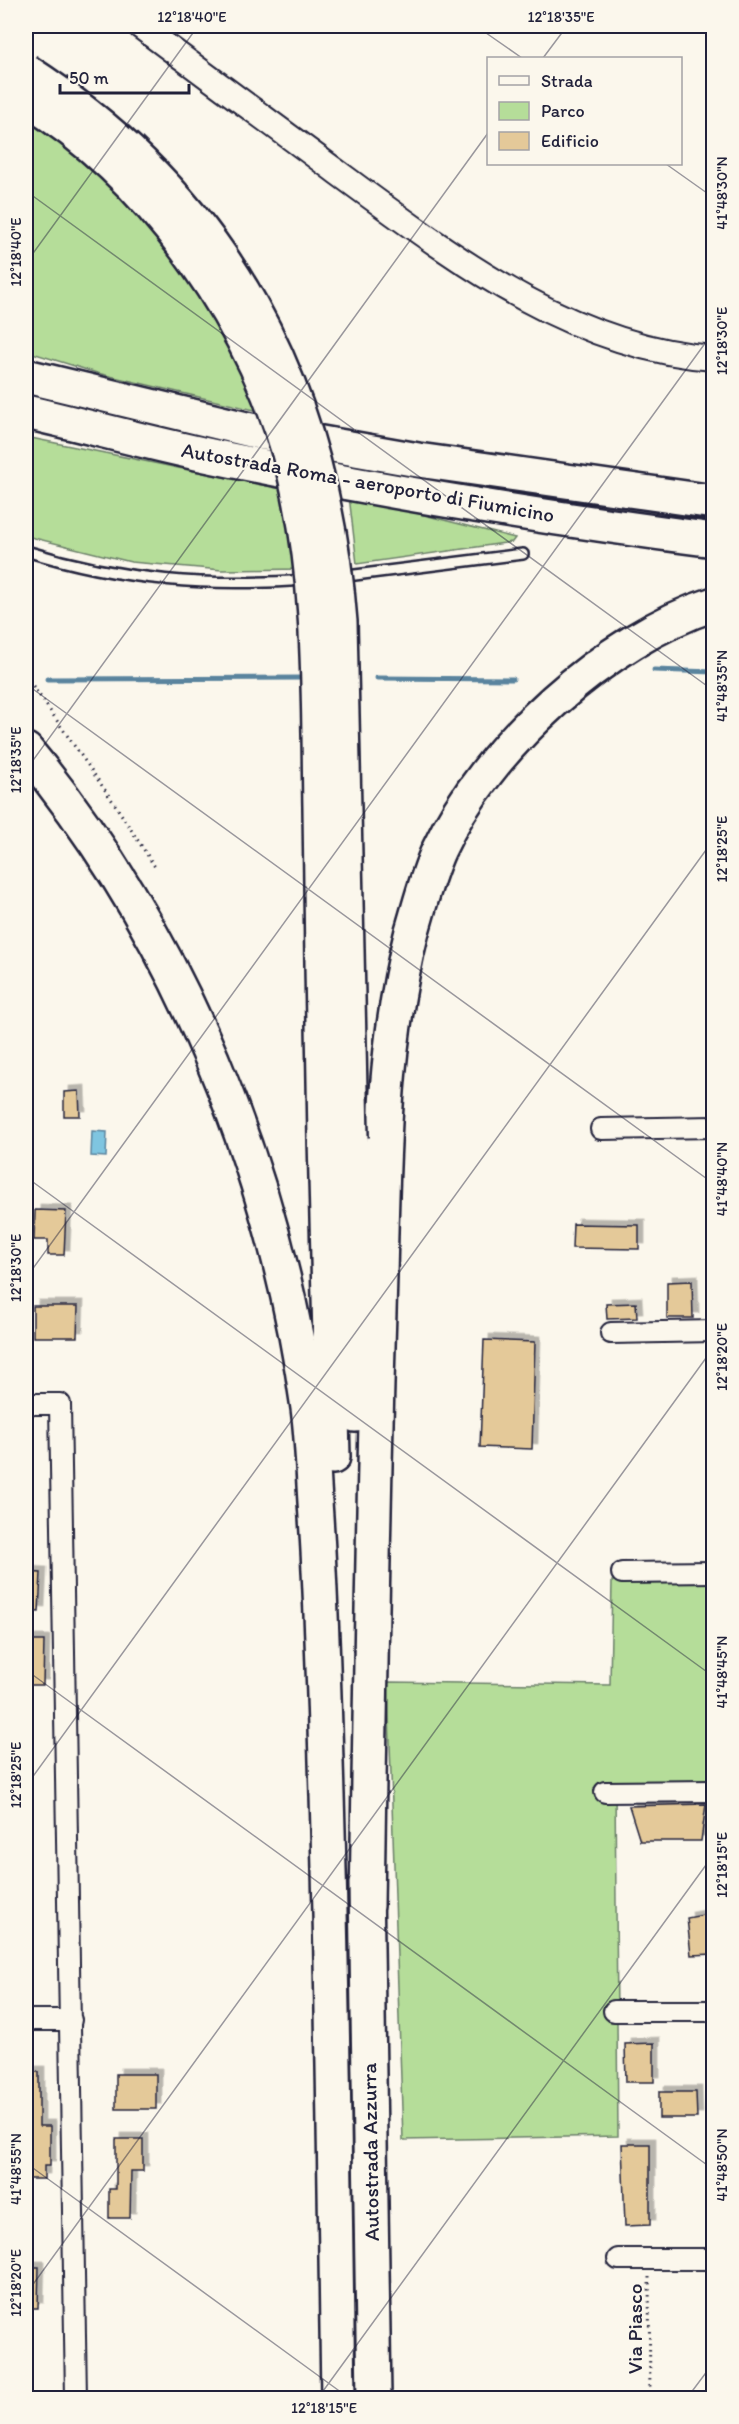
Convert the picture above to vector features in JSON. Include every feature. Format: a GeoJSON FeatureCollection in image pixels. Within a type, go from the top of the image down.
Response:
{"type":"FeatureCollection","features":[{"type":"Feature","properties":{"kind":"highway"},"geometry":{"type":"LineString","coordinates":[[26,70],[78,106],[114,136],[169,190],[193,218],[232,272],[273,346],[302,420],[331,538],[340,622],[336,1625],[330,1910]]}},
{"type":"Feature","properties":{"kind":"highway"},"geometry":{"type":"LineString","coordinates":[[26,99],[65,127],[115,170],[143,198],[194,261],[234,323],[251,358],[277,418],[302,509],[309,558],[317,655],[358,1619],[367,1906]]}},
{"type":"Feature","properties":{"kind":"highway","name":"Autostrada Roma - aeroporto di Fiumicino"},"geometry":{"type":"LineString","coordinates":[[26,376],[259,432],[441,463],[714,502]]}},
{"type":"Feature","properties":{"kind":"highway","name":"Autostrada Roma - aeroporto di Fiumicino"},"geometry":{"type":"LineString","coordinates":[[26,412],[209,456],[311,476],[714,540]]}},
{"type":"Feature","properties":{"kind":"highway"},"geometry":{"type":"LineString","coordinates":[[367,1906],[375,1462],[386,1083],[404,963],[415,920],[428,876],[455,819],[496,761],[525,728],[557,698],[604,661],[675,620],[714,604]]}},
{"type":"Feature","properties":{"kind":"highway"},"geometry":{"type":"LineString","coordinates":[[26,750],[70,808],[125,891],[187,1005],[220,1081],[252,1167],[284,1278],[308,1409],[321,1582],[330,1910]]}},
{"type":"Feature","properties":{"kind":"highway","name":"Autostrada Azzurra"},"geometry":{"type":"LineString","coordinates":[[367,1906],[374,2398]]}},
{"type":"Feature","properties":{"kind":"highway","name":"Autostrada Azzurra"},"geometry":{"type":"LineString","coordinates":[[330,1910],[338,2398]]}},
{"type":"Feature","properties":{"kind":"street"},"geometry":{"type":"LineString","coordinates":[[140,26],[408,224],[501,285],[557,314],[615,338],[667,352],[714,358]]}},
{"type":"Feature","properties":{"kind":"street"},"geometry":{"type":"LineString","coordinates":[[601,1129],[714,1127]]}},
{"type":"Feature","properties":{"kind":"street"},"geometry":{"type":"LineString","coordinates":[[611,1333],[714,1331]]}},
{"type":"Feature","properties":{"kind":"street"},"geometry":{"type":"LineString","coordinates":[[26,1404],[60,1404],[76,2398]]}},
{"type":"Feature","properties":{"kind":"street"},"geometry":{"type":"LineString","coordinates":[[622,1573],[714,1572]]}},
{"type":"Feature","properties":{"kind":"street"},"geometry":{"type":"LineString","coordinates":[[605,1792],[714,1791]]}},
{"type":"Feature","properties":{"kind":"street"},"geometry":{"type":"LineString","coordinates":[[614,2012],[714,2011]]}},
{"type":"Feature","properties":{"kind":"street"},"geometry":{"type":"LineString","coordinates":[[26,2020],[71,2020]]}},
{"type":"Feature","properties":{"kind":"street"},"geometry":{"type":"LineString","coordinates":[[618,2259],[714,2259]]}},
{"type":"Feature","properties":{"kind":"lane"},"geometry":{"type":"LineString","coordinates":[[26,551],[124,576],[201,583],[278,582],[373,574],[523,554]]}},
{"type":"Feature","properties":{"kind":"path"},"geometry":{"type":"LineString","coordinates":[[26,676],[114,803],[154,867]]}},
{"type":"Feature","properties":{"kind":"path","name":"Via Piasco"},"geometry":{"type":"LineString","coordinates":[[649,2259],[650,2398]]}},
{"type":"Feature","properties":{"kind":"green space"},"geometry":{"type":"Polygon","coordinates":[[[26,110],[43,120],[176,251],[267,413],[97,373],[26,351],[26,110]]]}},
{"type":"Feature","properties":{"kind":"green space"},"geometry":{"type":"Polygon","coordinates":[[[26,437],[287,490],[302,569],[222,570],[131,562],[26,536],[26,437]]]}},
{"type":"Feature","properties":{"kind":"green space"},"geometry":{"type":"Polygon","coordinates":[[[349,496],[515,538],[512,542],[357,564],[349,496]]]}},
{"type":"Feature","properties":{"kind":"green space"},"geometry":{"type":"Polygon","coordinates":[[[713,1580],[713,1784],[615,1787],[618,2136],[403,2140],[388,1682],[610,1685],[612,1581],[713,1580]]]}},
{"type":"Feature","properties":{"kind":"water"},"geometry":{"type":"Polygon","coordinates":[[[92,1131],[107,1132],[106,1157],[91,1156],[92,1131]]]}},
{"type":"Feature","properties":{"kind":"building"},"geometry":{"type":"Polygon","coordinates":[[[79,1091],[80,1116],[64,1116],[64,1092],[79,1091]]]}},
{"type":"Feature","properties":{"kind":"building"},"geometry":{"type":"Polygon","coordinates":[[[35,1210],[66,1211],[64,1255],[48,1255],[48,1240],[34,1240],[35,1210]]]}},
{"type":"Feature","properties":{"kind":"building"},"geometry":{"type":"Polygon","coordinates":[[[573,1224],[639,1225],[639,1249],[572,1248],[573,1224]]]}},
{"type":"Feature","properties":{"kind":"building"},"geometry":{"type":"Polygon","coordinates":[[[692,1281],[693,1318],[667,1318],[667,1282],[692,1281]]]}},
{"type":"Feature","properties":{"kind":"building"},"geometry":{"type":"Polygon","coordinates":[[[636,1303],[637,1318],[607,1319],[606,1304],[636,1303]]]}},
{"type":"Feature","properties":{"kind":"building"},"geometry":{"type":"Polygon","coordinates":[[[33,1306],[78,1306],[77,1337],[33,1337],[33,1306]]]}},
{"type":"Feature","properties":{"kind":"building"},"geometry":{"type":"Polygon","coordinates":[[[484,1340],[535,1342],[532,1449],[480,1447],[484,1340]]]}},
{"type":"Feature","properties":{"kind":"building"},"geometry":{"type":"Polygon","coordinates":[[[26,1572],[41,1573],[39,1612],[26,1611],[26,1572]]]}},
{"type":"Feature","properties":{"kind":"building"},"geometry":{"type":"Polygon","coordinates":[[[26,1641],[44,1641],[43,1685],[26,1685],[26,1641]]]}},
{"type":"Feature","properties":{"kind":"building"},"geometry":{"type":"Polygon","coordinates":[[[706,1804],[701,1841],[640,1841],[629,1806],[706,1804]]]}},
{"type":"Feature","properties":{"kind":"building"},"geometry":{"type":"Polygon","coordinates":[[[714,1913],[714,1954],[691,1955],[687,1918],[714,1913]]]}},
{"type":"Feature","properties":{"kind":"building"},"geometry":{"type":"Polygon","coordinates":[[[654,2043],[654,2082],[626,2082],[625,2044],[654,2043]]]}},
{"type":"Feature","properties":{"kind":"building"},"geometry":{"type":"Polygon","coordinates":[[[26,2072],[39,2072],[39,2126],[50,2126],[50,2166],[44,2166],[44,2179],[26,2179],[26,2072]]]}},
{"type":"Feature","properties":{"kind":"building"},"geometry":{"type":"Polygon","coordinates":[[[116,2074],[156,2074],[156,2109],[116,2109],[116,2074]]]}},
{"type":"Feature","properties":{"kind":"building"},"geometry":{"type":"Polygon","coordinates":[[[659,2092],[696,2092],[697,2118],[659,2118],[659,2092]]]}},
{"type":"Feature","properties":{"kind":"building"},"geometry":{"type":"Polygon","coordinates":[[[116,2139],[143,2139],[143,2171],[131,2171],[130,2218],[109,2218],[109,2189],[116,2189],[116,2139]]]}},
{"type":"Feature","properties":{"kind":"building"},"geometry":{"type":"Polygon","coordinates":[[[622,2144],[650,2144],[650,2225],[625,2226],[622,2144]]]}},
{"type":"Feature","properties":{"kind":"building"},"geometry":{"type":"Polygon","coordinates":[[[26,2267],[39,2267],[38,2308],[26,2308],[26,2267]]]}},
{"type":"Feature","properties":{"kind":"waterway"},"geometry":{"type":"LineString","coordinates":[[654,670],[714,672]]}},
{"type":"Feature","properties":{"kind":"waterway"},"geometry":{"type":"LineString","coordinates":[[47,679],[303,678]]}},
{"type":"Feature","properties":{"kind":"waterway"},"geometry":{"type":"LineString","coordinates":[[377,678],[513,679]]}}]}
